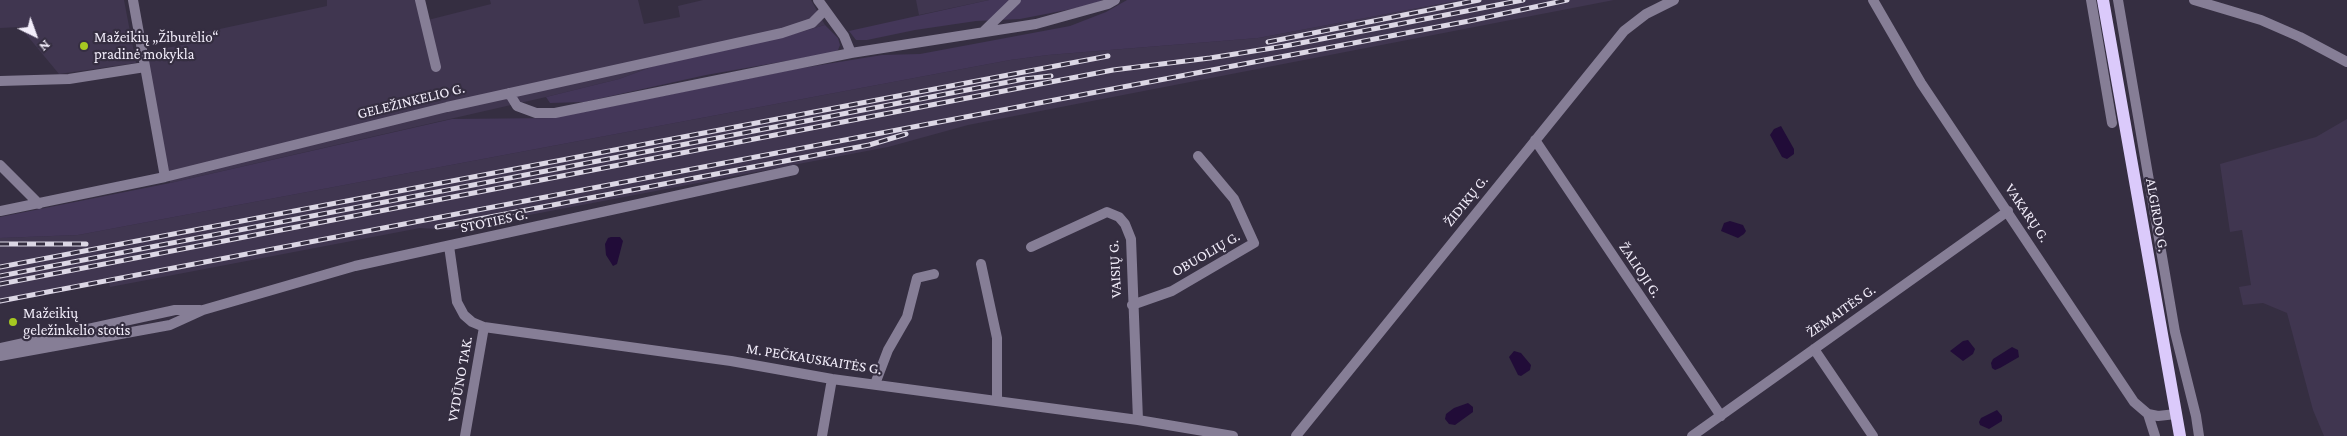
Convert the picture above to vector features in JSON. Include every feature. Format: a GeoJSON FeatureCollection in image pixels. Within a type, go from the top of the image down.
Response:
{"type":"FeatureCollection","features":[{"type":"Feature","properties":{"kind":"main road","name":"ALGIRDO G."},"geometry":{"type":"LineString","coordinates":[[2103,0],[2180,436]]}},
{"type":"Feature","properties":{"kind":"street"},"geometry":{"type":"LineString","coordinates":[[133,0],[165,177]]}},
{"type":"Feature","properties":{"kind":"street"},"geometry":{"type":"LineString","coordinates":[[420,0],[436,67]]}},
{"type":"Feature","properties":{"kind":"street"},"geometry":{"type":"LineString","coordinates":[[818,0],[824,11],[844,36],[852,53]]}},
{"type":"Feature","properties":{"kind":"street"},"geometry":{"type":"LineString","coordinates":[[983,32],[1016,0]]}},
{"type":"Feature","properties":{"kind":"street"},"geometry":{"type":"LineString","coordinates":[[509,93],[517,106],[536,113],[554,113],[852,53],[1036,24],[1108,4],[1115,0]]}},
{"type":"Feature","properties":{"kind":"street","name":"ŽIDIKŲ G."},"geometry":{"type":"LineString","coordinates":[[1296,436],[1624,31],[1646,14],[1674,0]]}},
{"type":"Feature","properties":{"kind":"street","name":"VAKARŲ G."},"geometry":{"type":"LineString","coordinates":[[1873,0],[1921,83],[2129,393],[2141,409],[2148,414]]}},
{"type":"Feature","properties":{"kind":"street"},"geometry":{"type":"LineString","coordinates":[[2091,0],[2112,123]]}},
{"type":"Feature","properties":{"kind":"street"},"geometry":{"type":"LineString","coordinates":[[2118,0],[2175,332],[2196,416],[2199,436]]}},
{"type":"Feature","properties":{"kind":"street"},"geometry":{"type":"LineString","coordinates":[[2194,0],[2261,20],[2347,62]]}},
{"type":"Feature","properties":{"kind":"street","name":"GELEŽINKELIO G."},"geometry":{"type":"LineString","coordinates":[[0,211],[165,177],[509,93],[782,33],[812,23],[824,11]]}},
{"type":"Feature","properties":{"kind":"street"},"geometry":{"type":"LineString","coordinates":[[0,81],[69,79],[145,67]]}},
{"type":"Feature","properties":{"kind":"street","name":"ŽALIOJI G."},"geometry":{"type":"LineString","coordinates":[[1535,140],[1721,416]]}},
{"type":"Feature","properties":{"kind":"street","name":"OBUOLIŲ G."},"geometry":{"type":"LineString","coordinates":[[1132,305],[1172,291],[1254,243],[1234,200],[1198,156]]}},
{"type":"Feature","properties":{"kind":"street"},"geometry":{"type":"LineString","coordinates":[[0,165],[39,204]]}},
{"type":"Feature","properties":{"kind":"street","name":"STOTIES G."},"geometry":{"type":"LineString","coordinates":[[0,356],[170,325],[203,310],[355,266],[794,170]]}},
{"type":"Feature","properties":{"kind":"street","name":"ŽEMAITĖS G."},"geometry":{"type":"LineString","coordinates":[[1692,436],[2008,211]]}},
{"type":"Feature","properties":{"kind":"street","name":"VAISIŲ G."},"geometry":{"type":"LineString","coordinates":[[1031,247],[1107,212],[1119,217],[1125,224],[1131,239],[1132,305],[1138,420]]}},
{"type":"Feature","properties":{"kind":"street","name":"M. PEČKAUSKAITĖS G."},"geometry":{"type":"LineString","coordinates":[[449,246],[457,302],[464,315],[472,322],[484,327],[732,361],[832,379],[1138,420],[1232,436]]}},
{"type":"Feature","properties":{"kind":"street"},"geometry":{"type":"LineString","coordinates":[[981,264],[997,338],[997,402]]}},
{"type":"Feature","properties":{"kind":"street"},"geometry":{"type":"LineString","coordinates":[[875,384],[888,350],[907,316],[918,278],[934,274]]}},
{"type":"Feature","properties":{"kind":"street","name":"STOTIES G."},"geometry":{"type":"LineString","coordinates":[[0,348],[176,310],[203,310]]}},
{"type":"Feature","properties":{"kind":"street","name":"VYDŪNO TAK."},"geometry":{"type":"LineString","coordinates":[[465,436],[484,327]]}},
{"type":"Feature","properties":{"kind":"street"},"geometry":{"type":"LineString","coordinates":[[1814,348],[1872,436]]}},
{"type":"Feature","properties":{"kind":"street"},"geometry":{"type":"LineString","coordinates":[[822,436],[832,379]]}},
{"type":"Feature","properties":{"kind":"street"},"geometry":{"type":"LineString","coordinates":[[2155,436],[2148,414],[2158,416],[2176,414]]}},
{"type":"Feature","properties":{"kind":"shaded area","name":"Mažeikių „Žiburėlio“ pradinė mokykla"},"geometry":{"type":"Polygon","coordinates":[[[0,0],[124,0],[136,63],[59,74],[20,27],[0,28],[0,0]]]}},
{"type":"Feature","properties":{"kind":"shaded area"},"geometry":{"type":"Polygon","coordinates":[[[327,0],[423,0],[428,20],[491,4],[490,0],[638,0],[644,24],[680,17],[678,6],[703,0],[811,0],[825,25],[779,38],[654,66],[619,79],[546,97],[170,183],[146,52],[187,44],[201,33],[327,6],[327,0]]]}},
{"type":"Feature","properties":{"kind":"shaded area"},"geometry":{"type":"Polygon","coordinates":[[[916,0],[989,0],[919,15],[916,0]]]}},
{"type":"Feature","properties":{"kind":"shaded area"},"geometry":{"type":"Polygon","coordinates":[[[989,0],[1103,0],[1087,6],[1020,19],[976,21],[915,30],[867,40],[856,40],[849,31],[989,0]]]}},
{"type":"Feature","properties":{"kind":"shaded area"},"geometry":{"type":"Polygon","coordinates":[[[1127,0],[1461,0],[1258,38],[1048,55],[1010,60],[78,235],[0,238],[0,217],[170,183],[452,119],[553,118],[796,69],[882,55],[920,54],[1070,26],[1106,12],[1127,0]]]}},
{"type":"Feature","properties":{"kind":"shaded area"},"geometry":{"type":"Polygon","coordinates":[[[1461,0],[1614,0],[968,125],[888,147],[450,230],[420,228],[110,287],[109,282],[0,304],[0,238],[78,235],[1010,60],[1048,55],[1258,38],[1461,0]]]}},
{"type":"Feature","properties":{"kind":"shaded area"},"geometry":{"type":"Polygon","coordinates":[[[825,25],[838,38],[840,45],[838,50],[832,53],[706,75],[584,102],[550,103],[546,97],[619,79],[654,66],[779,38],[825,25]]]}},
{"type":"Feature","properties":{"kind":"shaded area"},"geometry":{"type":"Polygon","coordinates":[[[2347,119],[2347,436],[2324,436],[2313,410],[2287,313],[2263,303],[2243,305],[2239,287],[2251,285],[2242,230],[2230,232],[2220,164],[2316,137],[2347,119]]]}},
{"type":"Feature","properties":{"kind":"shaded area"},"geometry":{"type":"Polygon","coordinates":[[[1781,126],[1794,149],[1794,154],[1787,159],[1782,157],[1770,135],[1774,129],[1781,126]]]}},
{"type":"Feature","properties":{"kind":"shaded area"},"geometry":{"type":"Polygon","coordinates":[[[1730,221],[1743,225],[1746,231],[1744,234],[1738,238],[1721,231],[1724,223],[1730,221]]]}},
{"type":"Feature","properties":{"kind":"shaded area"},"geometry":{"type":"Polygon","coordinates":[[[620,237],[623,241],[617,264],[613,266],[606,255],[605,244],[608,238],[620,237]]]}},
{"type":"Feature","properties":{"kind":"shaded area"},"geometry":{"type":"Polygon","coordinates":[[[1968,340],[1975,349],[1973,354],[1963,361],[1950,351],[1963,341],[1968,340]]]}},
{"type":"Feature","properties":{"kind":"shaded area"},"geometry":{"type":"Polygon","coordinates":[[[2012,347],[2018,350],[2019,357],[2000,368],[1995,370],[1992,368],[1991,363],[1993,359],[2012,347]]]}},
{"type":"Feature","properties":{"kind":"shaded area"},"geometry":{"type":"Polygon","coordinates":[[[1514,351],[1521,353],[1531,365],[1530,370],[1521,376],[1518,375],[1509,357],[1514,351]]]}},
{"type":"Feature","properties":{"kind":"shaded area"},"geometry":{"type":"Polygon","coordinates":[[[1468,403],[1473,407],[1473,412],[1455,425],[1449,424],[1445,419],[1446,414],[1454,408],[1468,403]]]}},
{"type":"Feature","properties":{"kind":"shaded area"},"geometry":{"type":"Polygon","coordinates":[[[1997,410],[2002,416],[2002,421],[1989,429],[1980,425],[1981,418],[1997,410]]]}},
{"type":"Feature","properties":{"kind":"railway"},"geometry":{"type":"LineString","coordinates":[[1268,42],[1479,0]]}},
{"type":"Feature","properties":{"kind":"railway"},"geometry":{"type":"LineString","coordinates":[[0,284],[1113,70],[1210,58],[1285,46],[1523,0]]}},
{"type":"Feature","properties":{"kind":"railway"},"geometry":{"type":"LineString","coordinates":[[0,301],[1469,21],[1567,0]]}},
{"type":"Feature","properties":{"kind":"railway"},"geometry":{"type":"LineString","coordinates":[[0,267],[1108,56]]}},
{"type":"Feature","properties":{"kind":"railway"},"geometry":{"type":"LineString","coordinates":[[0,276],[1024,79],[1051,76]]}},
{"type":"Feature","properties":{"kind":"railway"},"geometry":{"type":"LineString","coordinates":[[437,227],[869,145],[906,134]]}},
{"type":"Feature","properties":{"kind":"railway"},"geometry":{"type":"LineString","coordinates":[[0,244],[86,244]]}},
{"type":"Feature","properties":{"kind":"place","name":"Mažeikių „Žiburėlio“ pradinė mokykla"},"geometry":{"type":"Point","coordinates":[84,46]}},
{"type":"Feature","properties":{"kind":"place","name":"Mažeikių geležinkelio stotis"},"geometry":{"type":"Point","coordinates":[13,322]}}]}
